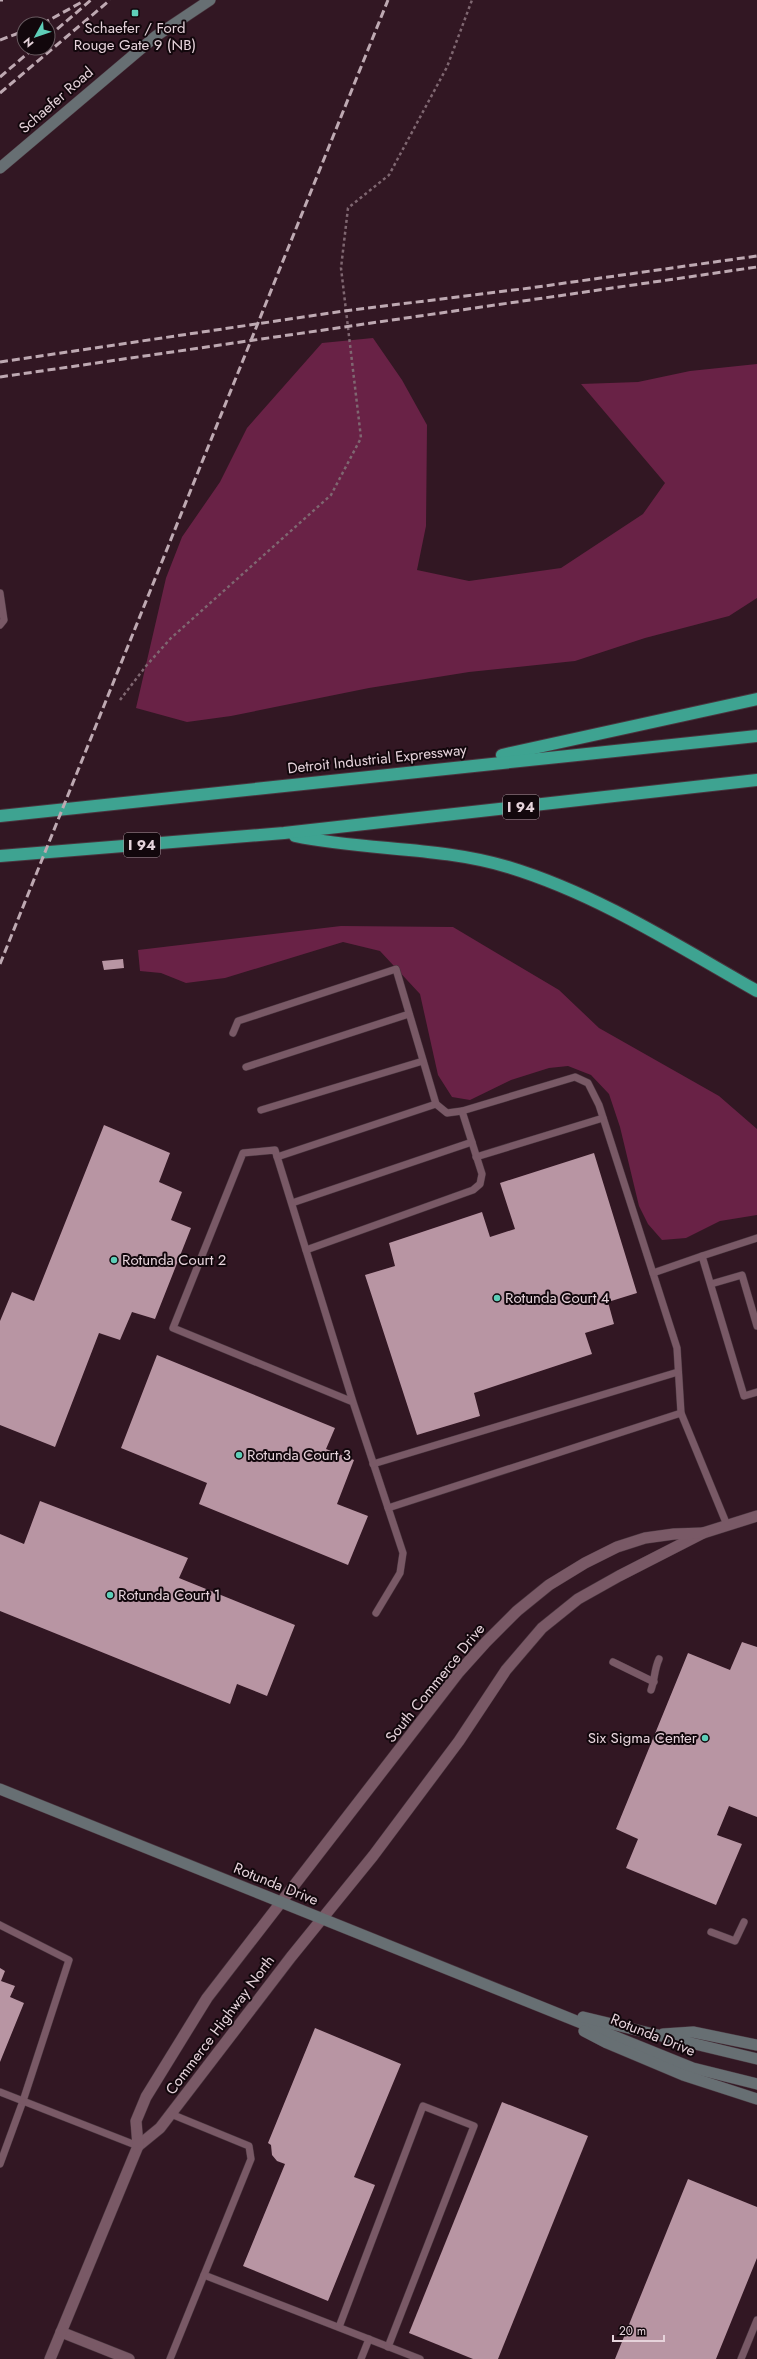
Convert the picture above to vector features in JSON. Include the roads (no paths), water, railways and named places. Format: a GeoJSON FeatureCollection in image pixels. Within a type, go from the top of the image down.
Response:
{"type":"FeatureCollection","features":[{"type":"Feature","properties":{"kind":"highway"},"geometry":{"type":"LineString","coordinates":[[445,768],[757,699]]}},
{"type":"Feature","properties":{"kind":"highway","name":"Detroit Industrial Expressway"},"geometry":{"type":"LineString","coordinates":[[0,816],[757,736]]}},
{"type":"Feature","properties":{"kind":"highway","name":"I 94"},"geometry":{"type":"LineString","coordinates":[[0,856],[284,834],[757,780]]}},
{"type":"Feature","properties":{"kind":"highway"},"geometry":{"type":"LineString","coordinates":[[284,834],[332,844],[408,848],[453,854],[507,866],[567,888],[620,914],[757,991]]}},
{"type":"Feature","properties":{"kind":"main road","name":"Schaefer Road"},"geometry":{"type":"LineString","coordinates":[[0,168],[156,36],[210,0]]}},
{"type":"Feature","properties":{"kind":"main road","name":"Rotunda Drive"},"geometry":{"type":"LineString","coordinates":[[0,1789],[693,2068],[757,2084]]}},
{"type":"Feature","properties":{"kind":"main road","name":"Rotunda Drive"},"geometry":{"type":"LineString","coordinates":[[540,2006],[757,2059]]}},
{"type":"Feature","properties":{"kind":"main road"},"geometry":{"type":"LineString","coordinates":[[540,2006],[607,2043],[683,2074],[757,2099]]}},
{"type":"Feature","properties":{"kind":"main road"},"geometry":{"type":"LineString","coordinates":[[650,2034],[693,2032],[757,2045]]}},
{"type":"Feature","properties":{"kind":"street","name":"South Commerce Drive"},"geometry":{"type":"LineString","coordinates":[[322,1919],[373,1856],[459,1741],[506,1670],[542,1628],[578,1599],[703,1533],[757,1516]]}},
{"type":"Feature","properties":{"kind":"street","name":"South Commerce Drive"},"geometry":{"type":"LineString","coordinates":[[282,1903],[459,1672],[517,1611],[550,1585],[585,1563],[617,1547],[645,1538],[674,1534],[703,1533]]}},
{"type":"Feature","properties":{"kind":"street","name":"Commerce Highway North"},"geometry":{"type":"LineString","coordinates":[[50,2359],[138,2146],[136,2121],[146,2097],[207,1998],[282,1903]]}},
{"type":"Feature","properties":{"kind":"street","name":"Commerce Highway North"},"geometry":{"type":"LineString","coordinates":[[138,2146],[160,2128],[322,1919]]}},
{"type":"Feature","properties":{"kind":"street"},"geometry":{"type":"LineString","coordinates":[[61,2332],[129,2359]]}},
{"type":"Feature","properties":{"kind":"lane"},"geometry":{"type":"LineString","coordinates":[[0,593],[4,620],[0,625]]}},
{"type":"Feature","properties":{"kind":"lane"},"geometry":{"type":"LineString","coordinates":[[233,1033],[238,1021],[396,969],[436,1104],[447,1113],[462,1111],[575,1077],[588,1083],[594,1093],[603,1118],[677,1348],[681,1413],[727,1525]]}},
{"type":"Feature","properties":{"kind":"lane"},"geometry":{"type":"LineString","coordinates":[[246,1067],[409,1014]]}},
{"type":"Feature","properties":{"kind":"lane"},"geometry":{"type":"LineString","coordinates":[[261,1110],[423,1060]]}},
{"type":"Feature","properties":{"kind":"lane"},"geometry":{"type":"LineString","coordinates":[[277,1157],[436,1104]]}},
{"type":"Feature","properties":{"kind":"lane"},"geometry":{"type":"LineString","coordinates":[[306,1250],[473,1190],[480,1184],[482,1174],[462,1111]]}},
{"type":"Feature","properties":{"kind":"lane"},"geometry":{"type":"LineString","coordinates":[[476,1157],[603,1118]]}},
{"type":"Feature","properties":{"kind":"lane"},"geometry":{"type":"LineString","coordinates":[[292,1203],[472,1142]]}},
{"type":"Feature","properties":{"kind":"lane"},"geometry":{"type":"LineString","coordinates":[[353,1402],[173,1328],[243,1153],[275,1150],[353,1402],[403,1553],[400,1573],[376,1612]]}},
{"type":"Feature","properties":{"kind":"lane"},"geometry":{"type":"LineString","coordinates":[[653,1273],[757,1238]]}},
{"type":"Feature","properties":{"kind":"lane"},"geometry":{"type":"LineString","coordinates":[[702,1256],[744,1396],[757,1392]]}},
{"type":"Feature","properties":{"kind":"lane"},"geometry":{"type":"LineString","coordinates":[[711,1284],[742,1275],[757,1326]]}},
{"type":"Feature","properties":{"kind":"lane"},"geometry":{"type":"LineString","coordinates":[[373,1464],[678,1372]]}},
{"type":"Feature","properties":{"kind":"lane"},"geometry":{"type":"LineString","coordinates":[[388,1508],[681,1413]]}},
{"type":"Feature","properties":{"kind":"lane"},"geometry":{"type":"LineString","coordinates":[[651,1690],[654,1682],[653,1670],[659,1659]]}},
{"type":"Feature","properties":{"kind":"lane"},"geometry":{"type":"LineString","coordinates":[[613,1662],[654,1682]]}},
{"type":"Feature","properties":{"kind":"lane"},"geometry":{"type":"LineString","coordinates":[[711,1932],[736,1941],[744,1922]]}},
{"type":"Feature","properties":{"kind":"lane"},"geometry":{"type":"LineString","coordinates":[[0,1925],[69,1960],[23,2101],[0,2164]]}},
{"type":"Feature","properties":{"kind":"lane"},"geometry":{"type":"LineString","coordinates":[[0,2092],[138,2146]]}},
{"type":"Feature","properties":{"kind":"lane"},"geometry":{"type":"LineString","coordinates":[[339,2327],[423,2106],[474,2126],[388,2347]]}},
{"type":"Feature","properties":{"kind":"lane"},"geometry":{"type":"LineString","coordinates":[[170,2359],[251,2158],[249,2146],[171,2114]]}},
{"type":"Feature","properties":{"kind":"lane"},"geometry":{"type":"LineString","coordinates":[[204,2275],[420,2359]]}},
{"type":"Feature","properties":{"kind":"lane"},"geometry":{"type":"LineString","coordinates":[[741,2359],[757,2320]]}},
{"type":"Feature","properties":{"kind":"lane"},"geometry":{"type":"LineString","coordinates":[[361,2359],[369,2339]]}},
{"type":"Feature","properties":{"kind":"lane"},"geometry":{"type":"LineString","coordinates":[[749,2340],[757,2342]]}},
{"type":"Feature","properties":{"kind":"railway"},"geometry":{"type":"LineString","coordinates":[[56,30],[91,0]]}},
{"type":"Feature","properties":{"kind":"railway"},"geometry":{"type":"LineString","coordinates":[[0,93],[110,0]]}},
{"type":"Feature","properties":{"kind":"railway"},"geometry":{"type":"LineString","coordinates":[[0,964],[388,0]]}},
{"type":"Feature","properties":{"kind":"railway"},"geometry":{"type":"LineString","coordinates":[[56,16],[82,2]]}},
{"type":"Feature","properties":{"kind":"railway"},"geometry":{"type":"LineString","coordinates":[[0,40],[16,34]]}},
{"type":"Feature","properties":{"kind":"railway"},"geometry":{"type":"LineString","coordinates":[[0,77],[25,56]]}},
{"type":"Feature","properties":{"kind":"railway"},"geometry":{"type":"LineString","coordinates":[[0,362],[344,311],[530,288],[757,256]]}},
{"type":"Feature","properties":{"kind":"railway"},"geometry":{"type":"LineString","coordinates":[[0,377],[757,267]]}},
{"type":"Feature","properties":{"kind":"place","name":"Schaefer / Ford Rouge Gate 9 (NB)"},"geometry":{"type":"Point","coordinates":[135,13]}},
{"type":"Feature","properties":{"kind":"place","name":"Rotunda Court 2"},"geometry":{"type":"Point","coordinates":[114,1260]}},
{"type":"Feature","properties":{"kind":"place","name":"Rotunda Court 4"},"geometry":{"type":"Point","coordinates":[497,1298]}},
{"type":"Feature","properties":{"kind":"place","name":"Rotunda Court 3"},"geometry":{"type":"Point","coordinates":[239,1455]}},
{"type":"Feature","properties":{"kind":"place","name":"Rotunda Court 1"},"geometry":{"type":"Point","coordinates":[110,1595]}},
{"type":"Feature","properties":{"kind":"place","name":"Six Sigma Center"},"geometry":{"type":"Point","coordinates":[705,1738]}}]}
